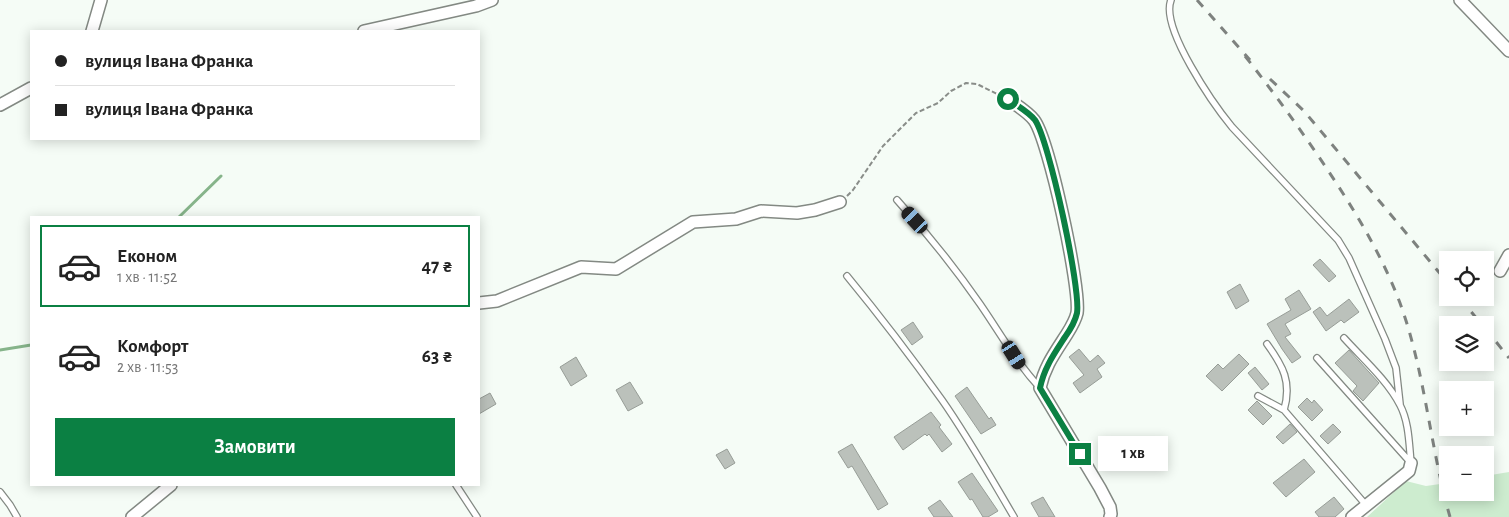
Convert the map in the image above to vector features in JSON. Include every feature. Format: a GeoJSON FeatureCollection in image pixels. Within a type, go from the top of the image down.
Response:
{"type":"FeatureCollection","features":[{"type":"Feature","properties":{"kind":"street"},"geometry":{"type":"LineString","coordinates":[[92,30],[101,0]]}},
{"type":"Feature","properties":{"kind":"street"},"geometry":{"type":"LineString","coordinates":[[368,30],[476,6],[492,0]]}},
{"type":"Feature","properties":{"kind":"street"},"geometry":{"type":"LineString","coordinates":[[1460,0],[1509,51]]}},
{"type":"Feature","properties":{"kind":"street"},"geometry":{"type":"LineString","coordinates":[[0,105],[30,89]]}},
{"type":"Feature","properties":{"kind":"street"},"geometry":{"type":"LineString","coordinates":[[1008,99],[1034,119],[1041,132],[1056,187],[1074,278],[1077,304],[1074,323],[1049,362],[1042,376],[1040,388],[1100,488],[1110,508],[1112,514],[1110,517]]}},
{"type":"Feature","properties":{"kind":"street"},"geometry":{"type":"LineString","coordinates":[[480,303],[496,301],[581,267],[616,269],[692,222],[736,219],[761,211],[797,213],[815,210],[840,202]]}},
{"type":"Feature","properties":{"kind":"street"},"geometry":{"type":"LineString","coordinates":[[1500,271],[1509,254]]}},
{"type":"Feature","properties":{"kind":"street"},"geometry":{"type":"LineString","coordinates":[[1352,517],[1409,471],[1411,463]]}},
{"type":"Feature","properties":{"kind":"street"},"geometry":{"type":"LineString","coordinates":[[132,517],[170,486]]}},
{"type":"Feature","properties":{"kind":"lane"},"geometry":{"type":"LineString","coordinates":[[1171,0],[1168,12],[1179,43],[1219,110],[1238,134],[1329,228],[1349,258],[1396,368],[1400,404],[1408,435],[1411,463]]}},
{"type":"Feature","properties":{"kind":"lane"},"geometry":{"type":"LineString","coordinates":[[897,200],[925,230],[977,300],[1023,369],[1040,388]]}},
{"type":"Feature","properties":{"kind":"lane"},"geometry":{"type":"LineString","coordinates":[[847,276],[942,400],[1014,517]]}},
{"type":"Feature","properties":{"kind":"lane"},"geometry":{"type":"LineString","coordinates":[[1344,338],[1400,404]]}},
{"type":"Feature","properties":{"kind":"lane"},"geometry":{"type":"LineString","coordinates":[[1266,344],[1279,360],[1286,376],[1288,388],[1284,410]]}},
{"type":"Feature","properties":{"kind":"lane"},"geometry":{"type":"LineString","coordinates":[[1317,358],[1411,463]]}},
{"type":"Feature","properties":{"kind":"lane"},"geometry":{"type":"LineString","coordinates":[[1258,396],[1284,410],[1366,505]]}},
{"type":"Feature","properties":{"kind":"lane"},"geometry":{"type":"LineString","coordinates":[[457,486],[477,517]]}},
{"type":"Feature","properties":{"kind":"lane"},"geometry":{"type":"LineString","coordinates":[[0,492],[17,517]]}},
{"type":"Feature","properties":{"kind":"path"},"geometry":{"type":"LineString","coordinates":[[840,202],[853,190],[883,146],[905,122],[916,113],[938,103],[951,91],[966,83],[977,84],[1008,99]]}},
{"type":"Feature","properties":{"kind":"green space"},"geometry":{"type":"Polygon","coordinates":[[[1509,472],[1509,517],[1367,517],[1406,481],[1426,486],[1439,484],[1439,501],[1494,501],[1494,474],[1509,472]]]}},
{"type":"Feature","properties":{"kind":"building"},"geometry":{"type":"Polygon","coordinates":[[[1320,259],[1336,276],[1329,282],[1313,265],[1320,259]]]}},
{"type":"Feature","properties":{"kind":"building"},"geometry":{"type":"Polygon","coordinates":[[[1240,284],[1249,301],[1236,309],[1227,292],[1240,284]]]}},
{"type":"Feature","properties":{"kind":"building"},"geometry":{"type":"Polygon","coordinates":[[[1299,290],[1311,309],[1285,324],[1291,334],[1285,337],[1301,357],[1292,363],[1267,324],[1291,310],[1285,299],[1299,290]]]}},
{"type":"Feature","properties":{"kind":"building"},"geometry":{"type":"Polygon","coordinates":[[[1349,299],[1359,312],[1344,323],[1341,320],[1326,331],[1313,312],[1320,307],[1327,316],[1349,299]]]}},
{"type":"Feature","properties":{"kind":"building"},"geometry":{"type":"Polygon","coordinates":[[[913,322],[923,337],[912,345],[901,330],[913,322]]]}},
{"type":"Feature","properties":{"kind":"building"},"geometry":{"type":"Polygon","coordinates":[[[1079,349],[1090,362],[1098,355],[1105,363],[1097,369],[1102,377],[1080,393],[1073,383],[1084,375],[1069,357],[1079,349]]]}},
{"type":"Feature","properties":{"kind":"building"},"geometry":{"type":"Polygon","coordinates":[[[1349,350],[1379,383],[1363,401],[1353,391],[1357,386],[1335,363],[1349,350]]]}},
{"type":"Feature","properties":{"kind":"building"},"geometry":{"type":"Polygon","coordinates":[[[1239,354],[1249,364],[1222,391],[1206,376],[1218,364],[1223,369],[1239,354]]]}},
{"type":"Feature","properties":{"kind":"building"},"geometry":{"type":"Polygon","coordinates":[[[576,357],[587,376],[571,386],[560,367],[576,357]]]}},
{"type":"Feature","properties":{"kind":"building"},"geometry":{"type":"Polygon","coordinates":[[[1255,367],[1269,384],[1262,390],[1248,373],[1255,367]]]}},
{"type":"Feature","properties":{"kind":"building"},"geometry":{"type":"Polygon","coordinates":[[[630,382],[643,403],[628,411],[616,390],[630,382]]]}},
{"type":"Feature","properties":{"kind":"building"},"geometry":{"type":"Polygon","coordinates":[[[967,387],[989,419],[991,417],[996,425],[981,434],[955,396],[967,387]]]}},
{"type":"Feature","properties":{"kind":"building"},"geometry":{"type":"Polygon","coordinates":[[[490,393],[496,404],[480,413],[480,398],[490,393]]]}},
{"type":"Feature","properties":{"kind":"building"},"geometry":{"type":"Polygon","coordinates":[[[1307,398],[1312,403],[1314,400],[1323,410],[1312,421],[1298,407],[1307,398]]]}},
{"type":"Feature","properties":{"kind":"building"},"geometry":{"type":"Polygon","coordinates":[[[1257,401],[1272,416],[1263,425],[1248,410],[1257,401]]]}},
{"type":"Feature","properties":{"kind":"building"},"geometry":{"type":"Polygon","coordinates":[[[931,412],[941,425],[939,427],[952,444],[942,452],[929,434],[927,436],[925,434],[903,450],[894,437],[931,412]]]}},
{"type":"Feature","properties":{"kind":"building"},"geometry":{"type":"Polygon","coordinates":[[[1290,424],[1297,432],[1283,444],[1276,437],[1290,424]]]}},
{"type":"Feature","properties":{"kind":"building"},"geometry":{"type":"Polygon","coordinates":[[[1333,424],[1341,432],[1328,444],[1320,436],[1333,424]]]}},
{"type":"Feature","properties":{"kind":"building"},"geometry":{"type":"Polygon","coordinates":[[[852,444],[888,504],[878,510],[852,466],[848,468],[838,452],[852,444]]]}},
{"type":"Feature","properties":{"kind":"building"},"geometry":{"type":"Polygon","coordinates":[[[727,449],[735,463],[725,469],[716,455],[727,449]]]}},
{"type":"Feature","properties":{"kind":"building"},"geometry":{"type":"Polygon","coordinates":[[[1304,459],[1315,472],[1286,497],[1273,483],[1304,459]]]}},
{"type":"Feature","properties":{"kind":"building"},"geometry":{"type":"Polygon","coordinates":[[[972,473],[998,511],[988,517],[983,517],[972,499],[970,500],[958,482],[972,473]]]}},
{"type":"Feature","properties":{"kind":"building"},"geometry":{"type":"Polygon","coordinates":[[[1043,497],[1055,517],[1039,517],[1031,503],[1043,497]]]}},
{"type":"Feature","properties":{"kind":"building"},"geometry":{"type":"Polygon","coordinates":[[[1334,497],[1344,509],[1335,517],[1319,517],[1315,512],[1334,497]]]}},
{"type":"Feature","properties":{"kind":"building"},"geometry":{"type":"Polygon","coordinates":[[[940,500],[953,517],[934,517],[928,508],[940,500]]]}},
{"type":"Feature","properties":{"kind":"waterway"},"geometry":{"type":"LineString","coordinates":[[180,216],[221,176]]}},
{"type":"Feature","properties":{"kind":"waterway"},"geometry":{"type":"LineString","coordinates":[[0,350],[30,345]]}},
{"type":"Feature","properties":{"kind":"railway"},"geometry":{"type":"LineString","coordinates":[[1197,0],[1250,60]]}},
{"type":"Feature","properties":{"kind":"railway"},"geometry":{"type":"LineString","coordinates":[[1245,56],[1292,118],[1342,192],[1364,227],[1392,283],[1409,329],[1416,355],[1437,464],[1450,517]]}},
{"type":"Feature","properties":{"kind":"railway"},"geometry":{"type":"LineString","coordinates":[[1270,79],[1304,111],[1439,272]]}},
{"type":"Feature","properties":{"kind":"railway"},"geometry":{"type":"LineString","coordinates":[[1467,306],[1475,316]]}},
{"type":"Feature","properties":{"kind":"railway"},"geometry":{"type":"LineString","coordinates":[[1494,339],[1509,358]]}},
{"type":"Feature","properties":{"kind":"route"},"geometry":{"type":"LineString","coordinates":[[1008,99],[1034,119],[1041,132],[1056,187],[1074,278],[1077,312],[1074,323],[1042,376],[1040,388],[1080,454]]}}]}
